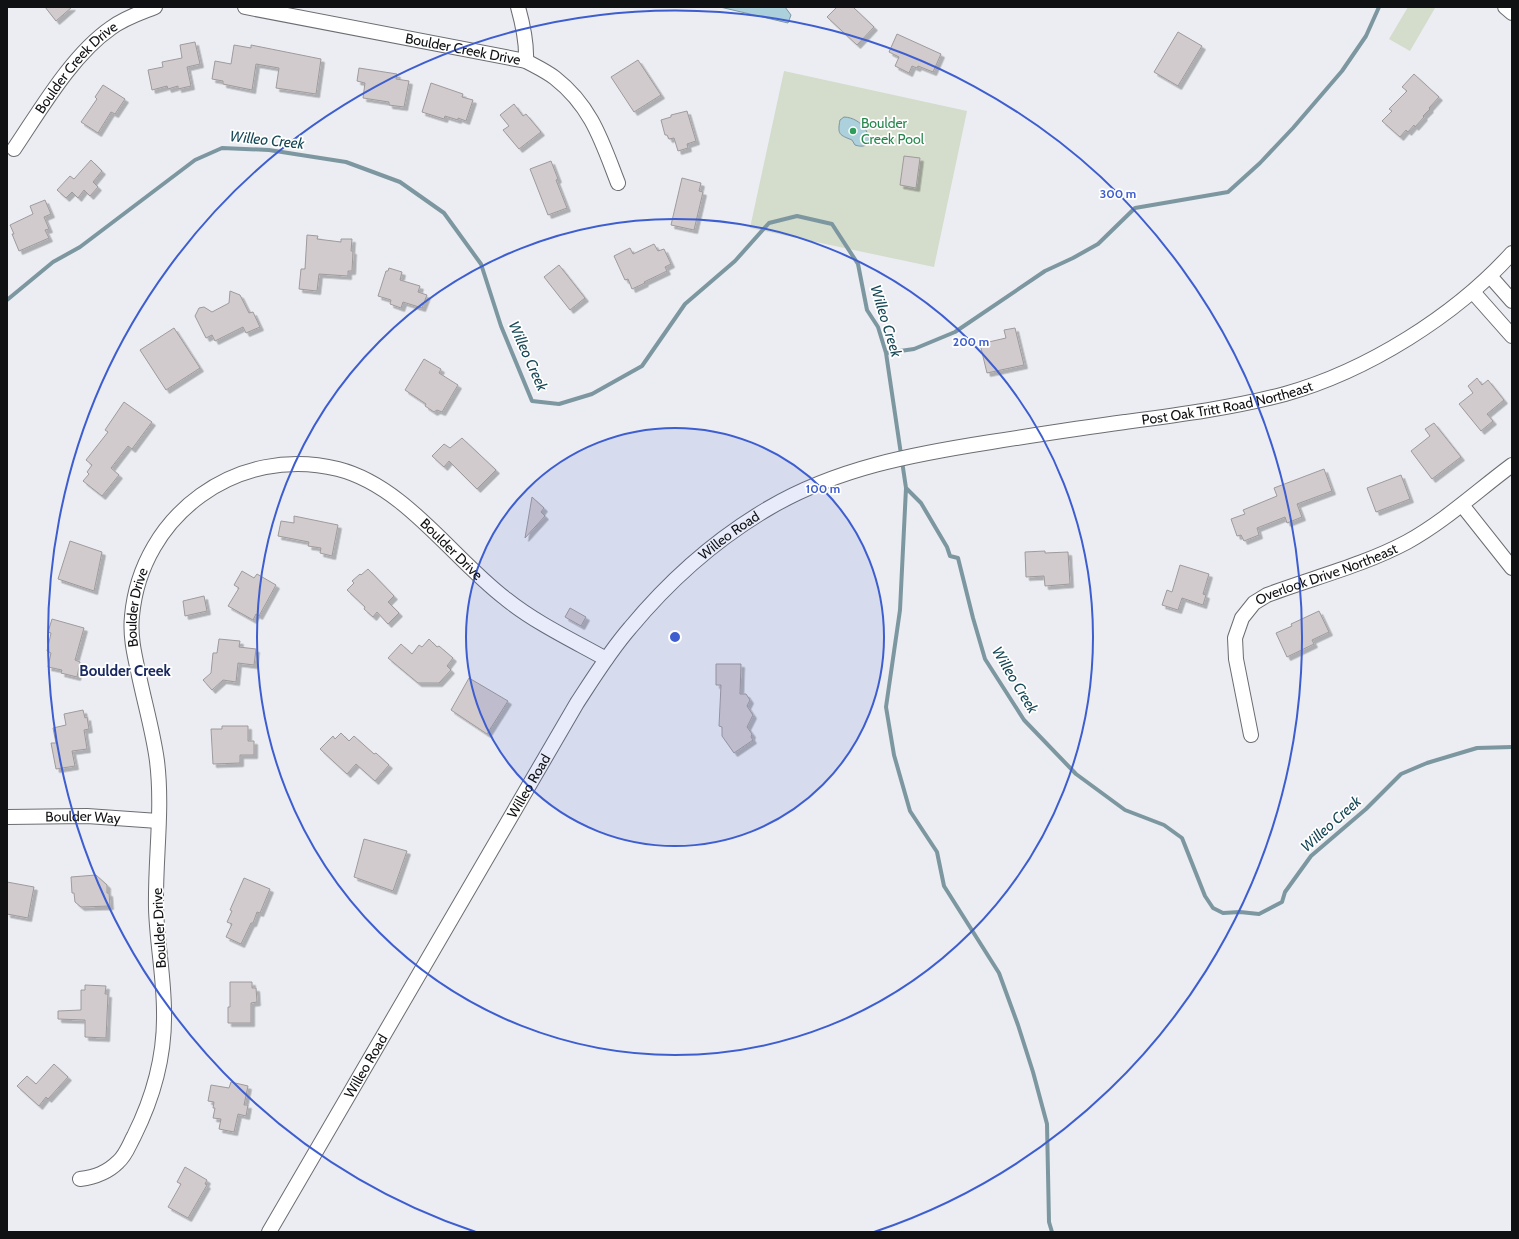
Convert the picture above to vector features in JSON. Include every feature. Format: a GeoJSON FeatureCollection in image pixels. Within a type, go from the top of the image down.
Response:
{"type":"FeatureCollection","features":[{"type":"Feature","properties":{"kind":"street","name":"Boulder Creek Drive"},"geometry":{"type":"LineString","coordinates":[[14,149],[69,69],[97,39],[111,27],[155,7]]}},
{"type":"Feature","properties":{"kind":"street","name":"Boulder Creek Drive"},"geometry":{"type":"LineString","coordinates":[[245,7],[526,61],[554,77],[585,109],[602,140],[618,183]]}},
{"type":"Feature","properties":{"kind":"street"},"geometry":{"type":"LineString","coordinates":[[518,7],[525,34],[526,61]]}},
{"type":"Feature","properties":{"kind":"street"},"geometry":{"type":"LineString","coordinates":[[1505,7],[1512,13]]}},
{"type":"Feature","properties":{"kind":"street","name":"Post Oak Tritt Road Northeast"},"geometry":{"type":"LineString","coordinates":[[903,457],[940,450],[1204,412],[1286,394],[1329,378],[1367,361],[1413,335],[1473,292],[1512,253]]}},
{"type":"Feature","properties":{"kind":"street"},"geometry":{"type":"LineString","coordinates":[[1490,276],[1512,301]]}},
{"type":"Feature","properties":{"kind":"street"},"geometry":{"type":"LineString","coordinates":[[1473,292],[1512,336]]}},
{"type":"Feature","properties":{"kind":"street","name":"Willeo Road"},"geometry":{"type":"LineString","coordinates":[[269,1232],[577,703],[606,659],[630,627],[661,593],[695,561],[731,533],[770,508],[829,480],[866,467],[903,457]]}},
{"type":"Feature","properties":{"kind":"street","name":"Boulder Drive"},"geometry":{"type":"LineString","coordinates":[[80,1179],[93,1178],[105,1173],[116,1165],[125,1155],[145,1113],[158,1071],[164,1012],[156,909],[159,787],[157,758],[132,643],[132,617],[136,590],[150,553],[172,520],[202,493],[240,473],[270,466],[305,464],[338,469],[370,482],[404,504],[474,573],[507,600],[545,625],[606,659]]}},
{"type":"Feature","properties":{"kind":"street","name":"Overlook Drive Northeast"},"geometry":{"type":"LineString","coordinates":[[1251,735],[1236,659],[1235,638],[1242,618],[1254,603],[1267,595],[1383,554],[1428,530],[1512,465]]}},
{"type":"Feature","properties":{"kind":"street"},"geometry":{"type":"LineString","coordinates":[[1462,505],[1512,568]]}},
{"type":"Feature","properties":{"kind":"street","name":"Boulder Way"},"geometry":{"type":"LineString","coordinates":[[7,817],[87,816],[158,821]]}},
{"type":"Feature","properties":{"kind":"green space"},"geometry":{"type":"Polygon","coordinates":[[[1408,7],[1435,8],[1410,51],[1389,39],[1408,7]]]}},
{"type":"Feature","properties":{"kind":"green space"},"geometry":{"type":"Polygon","coordinates":[[[784,71],[967,111],[934,267],[750,228],[784,71]]]}},
{"type":"Feature","properties":{"kind":"water"},"geometry":{"type":"Polygon","coordinates":[[[720,7],[785,7],[791,15],[788,23],[720,7]]]}},
{"type":"Feature","properties":{"kind":"water","name":"Boulder Creek Pool"},"geometry":{"type":"Polygon","coordinates":[[[844,117],[853,119],[865,128],[869,140],[867,144],[862,146],[855,145],[852,140],[840,134],[840,120],[844,117]]]}},
{"type":"Feature","properties":{"kind":"building"},"geometry":{"type":"Polygon","coordinates":[[[45,7],[72,7],[56,21],[45,7]]]}},
{"type":"Feature","properties":{"kind":"building"},"geometry":{"type":"Polygon","coordinates":[[[837,7],[853,7],[874,27],[857,45],[827,17],[837,7]]]}},
{"type":"Feature","properties":{"kind":"building"},"geometry":{"type":"Polygon","coordinates":[[[1178,32],[1202,46],[1178,86],[1154,72],[1178,32]]]}},
{"type":"Feature","properties":{"kind":"building"},"geometry":{"type":"Polygon","coordinates":[[[897,34],[941,54],[933,72],[918,66],[917,68],[912,66],[909,73],[895,66],[899,57],[889,52],[897,34]]]}},
{"type":"Feature","properties":{"kind":"building"},"geometry":{"type":"Polygon","coordinates":[[[195,42],[200,64],[187,67],[191,86],[178,89],[178,86],[168,89],[167,86],[152,90],[148,70],[163,67],[162,62],[182,58],[180,45],[195,42]]]}},
{"type":"Feature","properties":{"kind":"building"},"geometry":{"type":"Polygon","coordinates":[[[234,45],[251,48],[251,45],[321,59],[316,94],[276,88],[279,68],[256,64],[252,90],[223,84],[223,81],[212,79],[215,61],[231,64],[234,45]]]}},
{"type":"Feature","properties":{"kind":"building"},"geometry":{"type":"Polygon","coordinates":[[[638,60],[661,95],[634,112],[611,77],[638,60]]]}},
{"type":"Feature","properties":{"kind":"building"},"geometry":{"type":"Polygon","coordinates":[[[359,68],[397,74],[396,79],[409,81],[404,107],[389,105],[389,102],[363,98],[365,83],[357,81],[359,68]]]}},
{"type":"Feature","properties":{"kind":"building"},"geometry":{"type":"Polygon","coordinates":[[[1414,74],[1439,97],[1415,127],[1414,125],[1408,132],[1406,130],[1400,137],[1382,121],[1392,111],[1389,109],[1407,91],[1402,87],[1414,74]]]}},
{"type":"Feature","properties":{"kind":"building"},"geometry":{"type":"Polygon","coordinates":[[[431,83],[463,94],[462,97],[473,100],[466,121],[445,116],[444,119],[422,112],[431,83]]]}},
{"type":"Feature","properties":{"kind":"building"},"geometry":{"type":"Polygon","coordinates":[[[103,85],[125,99],[115,114],[111,112],[98,133],[81,122],[97,99],[95,97],[103,85]]]}},
{"type":"Feature","properties":{"kind":"building"},"geometry":{"type":"Polygon","coordinates":[[[514,104],[523,116],[526,114],[541,132],[519,149],[503,130],[509,126],[500,115],[514,104]]]}},
{"type":"Feature","properties":{"kind":"building"},"geometry":{"type":"Polygon","coordinates":[[[687,111],[696,141],[687,144],[688,148],[678,151],[674,138],[669,139],[667,135],[665,135],[661,120],[671,117],[671,115],[687,111]]]}},
{"type":"Feature","properties":{"kind":"building"},"geometry":{"type":"Polygon","coordinates":[[[904,156],[920,158],[916,188],[900,185],[904,156]]]}},
{"type":"Feature","properties":{"kind":"building"},"geometry":{"type":"Polygon","coordinates":[[[91,160],[102,171],[93,182],[98,187],[90,196],[84,190],[78,198],[72,192],[66,198],[57,190],[70,176],[74,179],[91,160]]]}},
{"type":"Feature","properties":{"kind":"building"},"geometry":{"type":"Polygon","coordinates":[[[551,161],[558,179],[556,180],[567,208],[548,215],[530,169],[551,161]]]}},
{"type":"Feature","properties":{"kind":"building"},"geometry":{"type":"Polygon","coordinates":[[[682,178],[701,183],[699,191],[703,192],[694,230],[671,225],[682,178]]]}},
{"type":"Feature","properties":{"kind":"building"},"geometry":{"type":"Polygon","coordinates":[[[45,200],[51,214],[44,217],[49,229],[45,230],[49,238],[19,251],[10,225],[33,214],[30,206],[45,200]]]}},
{"type":"Feature","properties":{"kind":"building"},"geometry":{"type":"Polygon","coordinates":[[[307,235],[318,236],[317,239],[341,242],[341,239],[352,239],[352,271],[348,271],[348,276],[319,274],[317,291],[299,289],[301,269],[305,269],[307,235]]]}},
{"type":"Feature","properties":{"kind":"building"},"geometry":{"type":"Polygon","coordinates":[[[654,244],[658,251],[664,249],[671,264],[665,267],[667,271],[632,289],[628,279],[625,280],[614,256],[630,248],[633,254],[654,244]]]}},
{"type":"Feature","properties":{"kind":"building"},"geometry":{"type":"Polygon","coordinates":[[[559,265],[585,298],[570,310],[544,277],[559,265]]]}},
{"type":"Feature","properties":{"kind":"building"},"geometry":{"type":"Polygon","coordinates":[[[389,268],[402,272],[400,280],[420,286],[418,292],[427,295],[422,308],[403,302],[401,308],[390,304],[391,300],[378,296],[386,271],[388,271],[389,268]]]}},
{"type":"Feature","properties":{"kind":"building"},"geometry":{"type":"Polygon","coordinates":[[[230,291],[240,295],[249,313],[253,312],[260,327],[246,333],[243,327],[215,341],[212,335],[206,338],[195,316],[199,308],[204,307],[212,312],[229,303],[230,291]]]}},
{"type":"Feature","properties":{"kind":"building"},"geometry":{"type":"Polygon","coordinates":[[[174,328],[200,368],[166,390],[140,350],[174,328]]]}},
{"type":"Feature","properties":{"kind":"building"},"geometry":{"type":"Polygon","coordinates":[[[1015,328],[1024,365],[987,373],[980,344],[1006,338],[1004,330],[1015,328]]]}},
{"type":"Feature","properties":{"kind":"building"},"geometry":{"type":"Polygon","coordinates":[[[424,359],[441,369],[439,373],[458,385],[442,412],[437,410],[434,412],[425,406],[426,404],[405,390],[424,359]]]}},
{"type":"Feature","properties":{"kind":"building"},"geometry":{"type":"Polygon","coordinates":[[[1477,378],[1482,385],[1488,380],[1504,400],[1487,414],[1493,421],[1481,431],[1459,404],[1473,393],[1468,386],[1477,378]]]}},
{"type":"Feature","properties":{"kind":"building"},"geometry":{"type":"Polygon","coordinates":[[[124,402],[152,422],[132,449],[128,446],[111,468],[119,475],[102,496],[83,481],[89,474],[87,472],[92,465],[86,460],[108,432],[105,430],[124,402]]]}},
{"type":"Feature","properties":{"kind":"building"},"geometry":{"type":"Polygon","coordinates":[[[1434,423],[1461,457],[1432,479],[1411,451],[1430,436],[1425,429],[1434,423]]]}},
{"type":"Feature","properties":{"kind":"building"},"geometry":{"type":"Polygon","coordinates":[[[462,438],[496,470],[477,489],[449,461],[444,467],[432,456],[444,444],[450,448],[462,438]]]}},
{"type":"Feature","properties":{"kind":"building"},"geometry":{"type":"Polygon","coordinates":[[[1324,469],[1332,491],[1297,504],[1302,517],[1287,523],[1285,517],[1257,528],[1259,535],[1244,541],[1241,535],[1237,536],[1231,519],[1245,514],[1243,510],[1277,496],[1274,488],[1324,469]]]}},
{"type":"Feature","properties":{"kind":"building"},"geometry":{"type":"Polygon","coordinates":[[[1401,475],[1410,499],[1376,512],[1367,488],[1401,475]]]}},
{"type":"Feature","properties":{"kind":"building"},"geometry":{"type":"Polygon","coordinates":[[[532,497],[544,508],[541,512],[545,516],[525,538],[532,497]]]}},
{"type":"Feature","properties":{"kind":"building"},"geometry":{"type":"Polygon","coordinates":[[[294,516],[338,525],[332,556],[320,553],[321,548],[308,546],[309,542],[278,536],[281,521],[294,523],[294,516]]]}},
{"type":"Feature","properties":{"kind":"building"},"geometry":{"type":"Polygon","coordinates":[[[70,541],[102,552],[94,591],[58,579],[70,541]]]}},
{"type":"Feature","properties":{"kind":"building"},"geometry":{"type":"Polygon","coordinates":[[[1045,551],[1045,553],[1068,552],[1070,584],[1045,586],[1044,576],[1026,577],[1025,552],[1045,551]]]}},
{"type":"Feature","properties":{"kind":"building"},"geometry":{"type":"Polygon","coordinates":[[[1180,565],[1209,574],[1203,594],[1206,595],[1203,605],[1182,598],[1178,610],[1162,605],[1167,590],[1172,592],[1180,565]]]}},
{"type":"Feature","properties":{"kind":"building"},"geometry":{"type":"Polygon","coordinates":[[[368,569],[394,596],[388,602],[399,613],[388,624],[377,612],[373,617],[347,590],[354,583],[352,581],[368,569]]]}},
{"type":"Feature","properties":{"kind":"building"},"geometry":{"type":"Polygon","coordinates":[[[242,571],[254,578],[257,574],[276,585],[259,616],[256,614],[253,620],[228,606],[239,588],[234,585],[242,571]]]}},
{"type":"Feature","properties":{"kind":"building"},"geometry":{"type":"Polygon","coordinates":[[[204,596],[207,611],[185,616],[183,601],[204,596]]]}},
{"type":"Feature","properties":{"kind":"building"},"geometry":{"type":"Polygon","coordinates":[[[570,608],[586,617],[581,626],[565,617],[570,608]]]}},
{"type":"Feature","properties":{"kind":"building"},"geometry":{"type":"Polygon","coordinates":[[[1319,611],[1329,632],[1312,640],[1314,644],[1287,657],[1276,633],[1319,611]]]}},
{"type":"Feature","properties":{"kind":"building"},"geometry":{"type":"Polygon","coordinates":[[[52,619],[84,628],[75,660],[80,662],[77,677],[61,673],[62,670],[48,667],[51,653],[47,651],[51,633],[48,632],[52,619]]]}},
{"type":"Feature","properties":{"kind":"building"},"geometry":{"type":"Polygon","coordinates":[[[219,639],[240,641],[239,647],[256,649],[254,665],[238,663],[236,682],[223,680],[212,690],[203,680],[211,673],[213,653],[217,653],[219,639]]]}},
{"type":"Feature","properties":{"kind":"building"},"geometry":{"type":"Polygon","coordinates":[[[429,639],[437,647],[439,646],[453,658],[447,666],[451,670],[439,683],[418,683],[388,658],[401,644],[412,654],[419,645],[422,647],[429,639]]]}},
{"type":"Feature","properties":{"kind":"building"},"geometry":{"type":"Polygon","coordinates":[[[716,664],[741,664],[740,694],[746,694],[750,700],[747,706],[753,715],[747,727],[752,734],[751,737],[753,740],[734,753],[722,736],[722,727],[719,726],[721,685],[716,685],[716,664]]]}},
{"type":"Feature","properties":{"kind":"building"},"geometry":{"type":"Polygon","coordinates":[[[469,678],[508,701],[487,734],[451,710],[469,678]]]}},
{"type":"Feature","properties":{"kind":"building"},"geometry":{"type":"Polygon","coordinates":[[[83,710],[85,718],[87,717],[89,729],[84,730],[87,749],[72,751],[75,766],[56,769],[51,743],[56,743],[53,728],[66,725],[64,714],[83,710]]]}},
{"type":"Feature","properties":{"kind":"building"},"geometry":{"type":"Polygon","coordinates":[[[222,726],[248,726],[248,741],[254,741],[254,755],[240,755],[240,763],[213,764],[211,729],[222,729],[222,726]]]}},
{"type":"Feature","properties":{"kind":"building"},"geometry":{"type":"Polygon","coordinates":[[[341,733],[349,741],[354,736],[389,765],[375,781],[356,764],[347,774],[320,749],[333,736],[335,739],[341,733]]]}},
{"type":"Feature","properties":{"kind":"building"},"geometry":{"type":"Polygon","coordinates":[[[364,839],[407,851],[393,891],[354,877],[364,839]]]}},
{"type":"Feature","properties":{"kind":"building"},"geometry":{"type":"Polygon","coordinates":[[[96,875],[107,885],[110,906],[81,907],[75,902],[74,893],[72,893],[71,877],[96,875]]]}},
{"type":"Feature","properties":{"kind":"building"},"geometry":{"type":"Polygon","coordinates":[[[244,878],[270,889],[260,913],[257,912],[253,923],[251,923],[241,944],[226,937],[232,924],[227,922],[232,911],[230,910],[244,878]]]}},
{"type":"Feature","properties":{"kind":"building"},"geometry":{"type":"Polygon","coordinates":[[[7,882],[34,887],[28,918],[7,914],[7,882]]]}},
{"type":"Feature","properties":{"kind":"building"},"geometry":{"type":"Polygon","coordinates":[[[230,982],[252,982],[252,988],[256,988],[257,1002],[251,1003],[251,1023],[228,1023],[228,1007],[230,1007],[230,982]]]}},
{"type":"Feature","properties":{"kind":"building"},"geometry":{"type":"Polygon","coordinates":[[[85,985],[106,986],[105,994],[108,994],[106,1038],[85,1037],[85,1020],[58,1019],[58,1011],[81,1010],[81,990],[85,990],[85,985]]]}},
{"type":"Feature","properties":{"kind":"building"},"geometry":{"type":"Polygon","coordinates":[[[54,1064],[68,1077],[48,1099],[46,1097],[39,1106],[17,1086],[27,1076],[36,1084],[54,1064]]]}},
{"type":"Feature","properties":{"kind":"building"},"geometry":{"type":"Polygon","coordinates":[[[231,1082],[248,1086],[244,1105],[248,1105],[246,1116],[238,1114],[234,1132],[219,1129],[221,1119],[213,1118],[215,1108],[213,1108],[214,1102],[208,1101],[211,1085],[229,1088],[231,1082]]]}},
{"type":"Feature","properties":{"kind":"building"},"geometry":{"type":"Polygon","coordinates":[[[185,1167],[207,1180],[205,1184],[207,1185],[188,1218],[168,1207],[181,1184],[177,1182],[185,1167]]]}},
{"type":"Feature","properties":{"kind":"waterway"},"geometry":{"type":"LineString","coordinates":[[886,353],[914,349],[955,332],[1045,271],[1098,244],[1135,208],[1228,192],[1260,163],[1293,128],[1342,71],[1366,36],[1379,7]]}},
{"type":"Feature","properties":{"kind":"waterway","name":"Willeo Creek"},"geometry":{"type":"LineString","coordinates":[[7,300],[53,262],[80,247],[195,160],[222,148],[269,150],[346,162],[400,182],[444,213],[481,264],[501,326],[532,401],[559,404],[592,394],[642,366],[685,304],[735,261],[769,223],[797,216],[832,224],[858,264],[867,310],[878,327],[886,353],[906,488],[921,503],[947,547],[950,556],[958,558],[985,659],[1024,720],[1076,774],[1125,810],[1164,825],[1182,838],[1205,896],[1213,908],[1223,913],[1240,912],[1259,914],[1282,902],[1285,892],[1311,856],[1366,809],[1401,774],[1427,763],[1477,748],[1512,747]]}},
{"type":"Feature","properties":{"kind":"waterway"},"geometry":{"type":"LineString","coordinates":[[906,488],[900,610],[886,707],[894,755],[910,811],[937,852],[944,886],[999,973],[1018,1025],[1047,1124],[1049,1222],[1052,1232]]}},
{"type":"Feature","properties":{"kind":"place","name":"Boulder Creek Pool"},"geometry":{"type":"Point","coordinates":[853,131]}},
{"type":"Feature","properties":{"kind":"district","name":"Boulder Creek"},"geometry":{"type":"Point","coordinates":[125,671]}}]}
